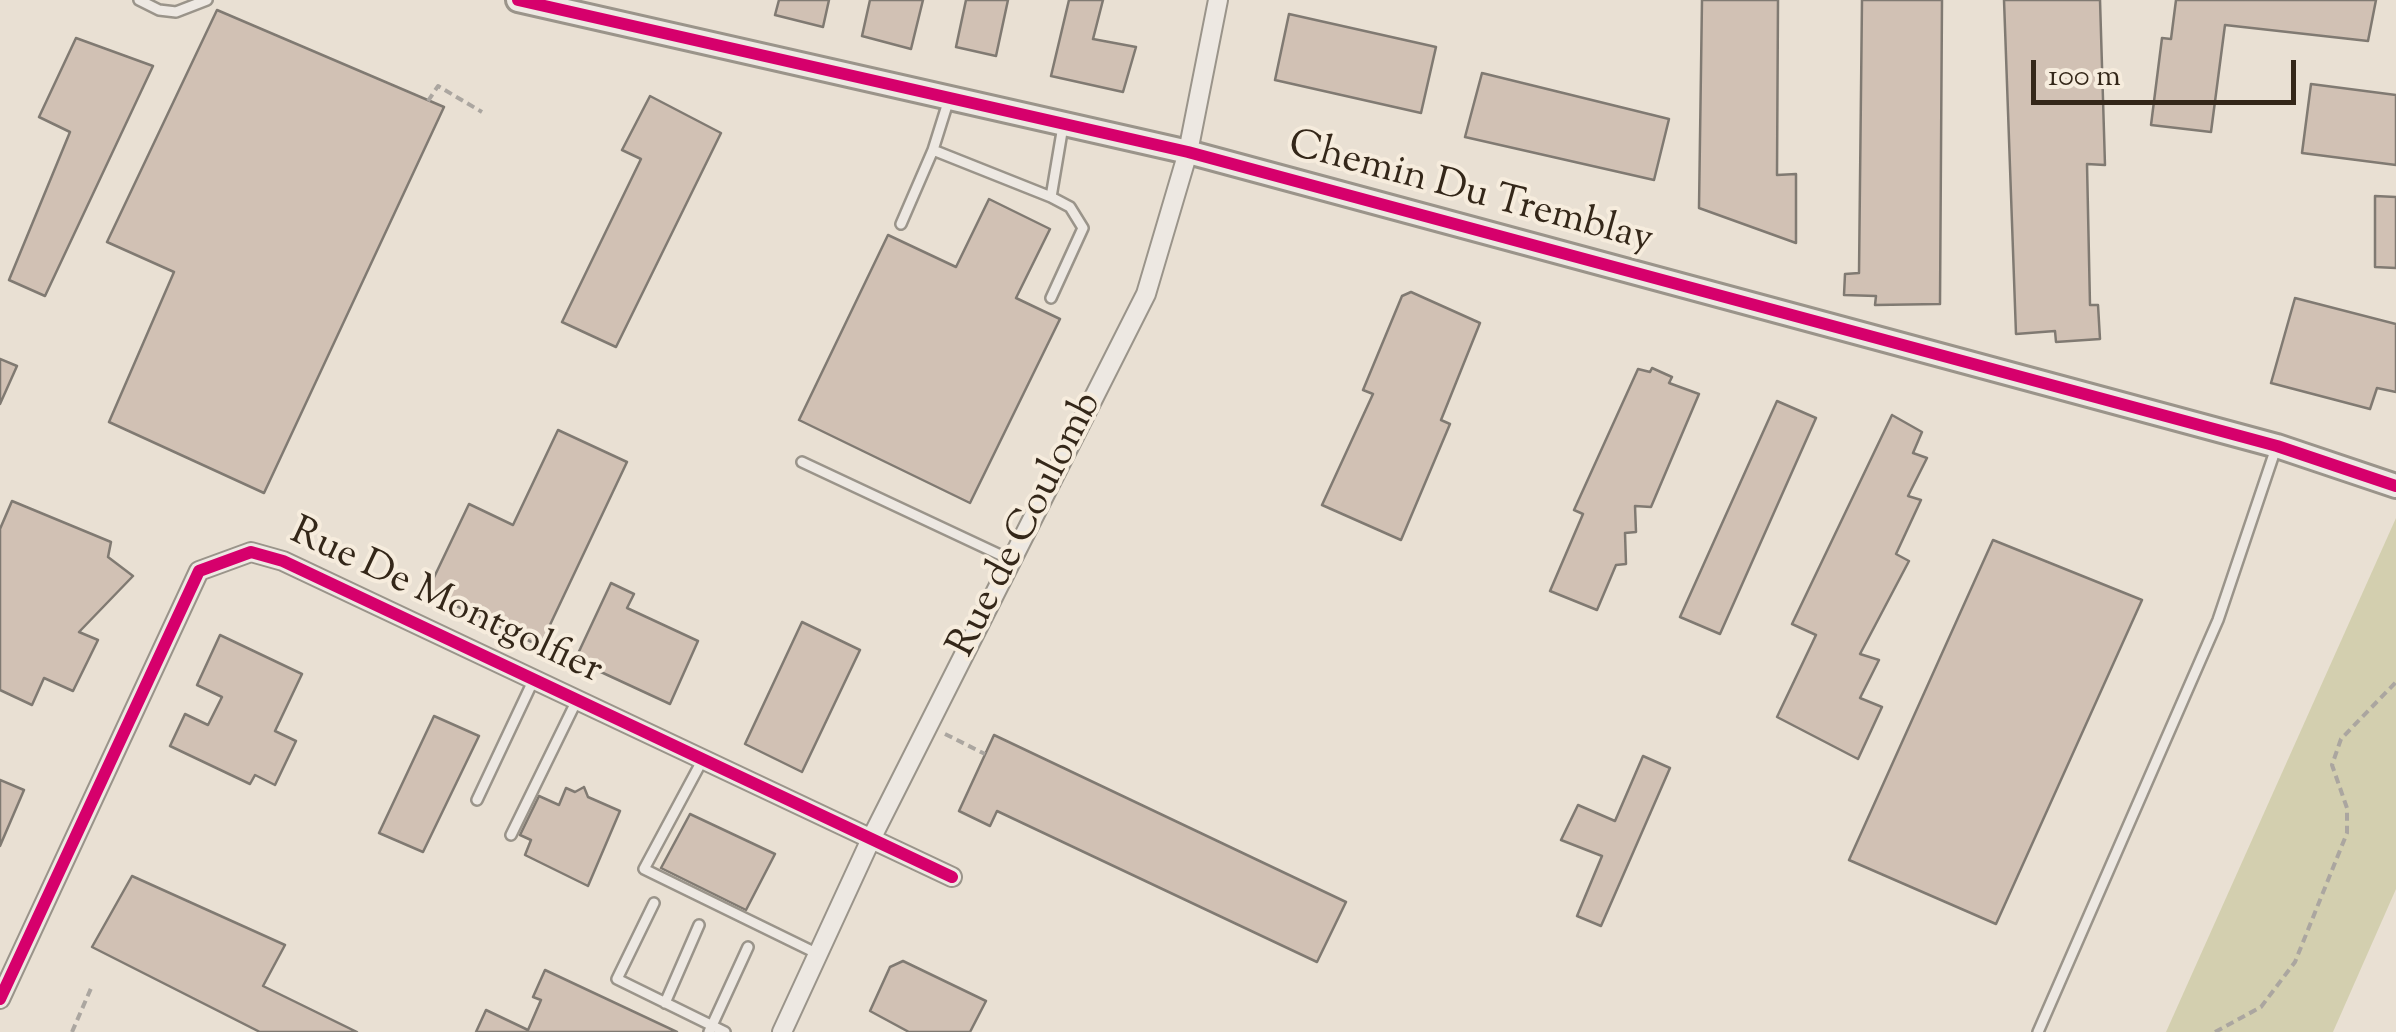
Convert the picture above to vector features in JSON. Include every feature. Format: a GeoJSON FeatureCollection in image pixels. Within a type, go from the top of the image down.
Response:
{"type":"FeatureCollection","features":[{"type":"Feature","properties":{"kind":"street","name":"Chemin Du Tremblay"},"geometry":{"type":"LineString","coordinates":[[518,0],[1188,152],[2277,446],[2396,486]]}},
{"type":"Feature","properties":{"kind":"street","name":"Rue de Coulomb"},"geometry":{"type":"LineString","coordinates":[[782,1032],[871,839],[1146,294],[1188,152],[1218,0]]}},
{"type":"Feature","properties":{"kind":"street","name":"Rue De Montgolfier"},"geometry":{"type":"LineString","coordinates":[[0,999],[199,571],[251,552],[283,561],[952,877]]}},
{"type":"Feature","properties":{"kind":"lane"},"geometry":{"type":"LineString","coordinates":[[140,0],[159,10],[176,12],[207,0]]}},
{"type":"Feature","properties":{"kind":"lane"},"geometry":{"type":"LineString","coordinates":[[901,224],[933,150],[949,99]]}},
{"type":"Feature","properties":{"kind":"lane"},"geometry":{"type":"LineString","coordinates":[[1051,198],[1064,125]]}},
{"type":"Feature","properties":{"kind":"lane"},"geometry":{"type":"LineString","coordinates":[[933,150],[1070,208],[1083,228],[1052,298]]}},
{"type":"Feature","properties":{"kind":"lane"},"geometry":{"type":"LineString","coordinates":[[2038,1032],[2218,620],[2277,446]]}},
{"type":"Feature","properties":{"kind":"lane"},"geometry":{"type":"LineString","coordinates":[[802,462],[1011,560]]}},
{"type":"Feature","properties":{"kind":"lane"},"geometry":{"type":"LineString","coordinates":[[477,800],[534,679]]}},
{"type":"Feature","properties":{"kind":"lane"},"geometry":{"type":"LineString","coordinates":[[511,835],[577,700]]}},
{"type":"Feature","properties":{"kind":"lane"},"geometry":{"type":"LineString","coordinates":[[703,759],[644,869],[818,954]]}},
{"type":"Feature","properties":{"kind":"lane"},"geometry":{"type":"LineString","coordinates":[[654,903],[617,979],[711,1029],[725,1032]]}},
{"type":"Feature","properties":{"kind":"lane"},"geometry":{"type":"LineString","coordinates":[[665,1003],[699,926]]}},
{"type":"Feature","properties":{"kind":"lane"},"geometry":{"type":"LineString","coordinates":[[711,1029],[748,947]]}},
{"type":"Feature","properties":{"kind":"path"},"geometry":{"type":"LineString","coordinates":[[428,101],[438,86],[482,112]]}},
{"type":"Feature","properties":{"kind":"path"},"geometry":{"type":"LineString","coordinates":[[2214,1032],[2261,1007],[2295,962],[2347,832],[2347,808],[2332,765],[2342,739],[2396,682]]}},
{"type":"Feature","properties":{"kind":"path"},"geometry":{"type":"LineString","coordinates":[[928,726],[986,754]]}},
{"type":"Feature","properties":{"kind":"path"},"geometry":{"type":"LineString","coordinates":[[72,1032],[92,986]]}},
{"type":"Feature","properties":{"kind":"shaded area"},"geometry":{"type":"Polygon","coordinates":[[[2396,518],[2396,889],[2333,1032],[2166,1032],[2396,518]]]}},
{"type":"Feature","properties":{"kind":"building"},"geometry":{"type":"Polygon","coordinates":[[[779,0],[829,0],[823,27],[775,15],[779,0]]]}},
{"type":"Feature","properties":{"kind":"building"},"geometry":{"type":"Polygon","coordinates":[[[870,0],[923,0],[911,49],[862,36],[870,0]]]}},
{"type":"Feature","properties":{"kind":"building"},"geometry":{"type":"Polygon","coordinates":[[[966,0],[1008,0],[996,56],[956,47],[966,0]]]}},
{"type":"Feature","properties":{"kind":"building"},"geometry":{"type":"Polygon","coordinates":[[[1069,0],[1103,0],[1093,39],[1136,47],[1123,92],[1051,76],[1069,0]]]}},
{"type":"Feature","properties":{"kind":"building"},"geometry":{"type":"Polygon","coordinates":[[[1702,0],[1778,0],[1777,175],[1796,174],[1796,243],[1699,208],[1702,0]]]}},
{"type":"Feature","properties":{"kind":"building"},"geometry":{"type":"Polygon","coordinates":[[[1862,0],[1942,0],[1940,304],[1875,305],[1876,296],[1844,295],[1845,274],[1859,273],[1862,0]]]}},
{"type":"Feature","properties":{"kind":"building"},"geometry":{"type":"Polygon","coordinates":[[[2004,0],[2100,0],[2105,165],[2087,164],[2090,305],[2098,305],[2100,339],[2056,342],[2055,331],[2016,334],[2004,0]]]}},
{"type":"Feature","properties":{"kind":"building"},"geometry":{"type":"Polygon","coordinates":[[[2176,0],[2376,0],[2368,41],[2225,25],[2211,132],[2151,125],[2162,38],[2171,39],[2176,0]]]}},
{"type":"Feature","properties":{"kind":"building"},"geometry":{"type":"Polygon","coordinates":[[[217,10],[444,107],[264,493],[109,422],[174,272],[107,242],[217,10]]]}},
{"type":"Feature","properties":{"kind":"building"},"geometry":{"type":"Polygon","coordinates":[[[1289,14],[1436,47],[1421,113],[1275,80],[1289,14]]]}},
{"type":"Feature","properties":{"kind":"building"},"geometry":{"type":"Polygon","coordinates":[[[76,38],[153,66],[45,296],[9,280],[70,132],[39,117],[76,38]]]}},
{"type":"Feature","properties":{"kind":"building"},"geometry":{"type":"Polygon","coordinates":[[[1482,73],[1669,119],[1654,180],[1465,137],[1482,73]]]}},
{"type":"Feature","properties":{"kind":"building"},"geometry":{"type":"Polygon","coordinates":[[[2311,84],[2396,95],[2396,165],[2302,153],[2311,84]]]}},
{"type":"Feature","properties":{"kind":"building"},"geometry":{"type":"Polygon","coordinates":[[[650,96],[721,133],[616,347],[562,322],[641,159],[622,150],[650,96]]]}},
{"type":"Feature","properties":{"kind":"building"},"geometry":{"type":"Polygon","coordinates":[[[2375,196],[2396,197],[2396,268],[2375,267],[2375,196]]]}},
{"type":"Feature","properties":{"kind":"building"},"geometry":{"type":"Polygon","coordinates":[[[989,199],[1050,229],[1016,298],[1060,319],[970,503],[799,420],[888,235],[956,267],[989,199]]]}},
{"type":"Feature","properties":{"kind":"building"},"geometry":{"type":"Polygon","coordinates":[[[1411,292],[1480,323],[1441,420],[1450,424],[1401,540],[1322,505],[1373,394],[1363,390],[1402,296],[1411,292]]]}},
{"type":"Feature","properties":{"kind":"building"},"geometry":{"type":"Polygon","coordinates":[[[2295,298],[2396,324],[2396,392],[2377,388],[2370,409],[2271,383],[2295,298]]]}},
{"type":"Feature","properties":{"kind":"building"},"geometry":{"type":"Polygon","coordinates":[[[0,359],[17,366],[0,404],[0,359]]]}},
{"type":"Feature","properties":{"kind":"building"},"geometry":{"type":"Polygon","coordinates":[[[1652,368],[1672,377],[1669,383],[1699,394],[1651,507],[1635,506],[1636,532],[1625,533],[1626,564],[1616,565],[1597,610],[1550,591],[1583,514],[1574,510],[1638,369],[1650,372],[1652,368]]]}},
{"type":"Feature","properties":{"kind":"building"},"geometry":{"type":"Polygon","coordinates":[[[1777,401],[1816,418],[1720,634],[1680,617],[1777,401]]]}},
{"type":"Feature","properties":{"kind":"building"},"geometry":{"type":"Polygon","coordinates":[[[1892,415],[1922,432],[1913,453],[1927,458],[1908,496],[1921,500],[1896,554],[1909,561],[1860,654],[1879,660],[1860,698],[1882,707],[1858,759],[1777,717],[1816,635],[1792,624],[1892,415]]]}},
{"type":"Feature","properties":{"kind":"building"},"geometry":{"type":"Polygon","coordinates":[[[558,430],[627,462],[540,646],[427,592],[469,504],[513,525],[558,430]]]}},
{"type":"Feature","properties":{"kind":"building"},"geometry":{"type":"Polygon","coordinates":[[[12,501],[111,542],[108,557],[133,576],[79,632],[98,640],[73,691],[44,678],[32,705],[0,690],[0,529],[12,501]]]}},
{"type":"Feature","properties":{"kind":"building"},"geometry":{"type":"Polygon","coordinates":[[[1993,540],[2142,600],[1996,924],[1849,860],[1993,540]]]}},
{"type":"Feature","properties":{"kind":"building"},"geometry":{"type":"Polygon","coordinates":[[[611,583],[634,594],[627,608],[698,641],[670,704],[575,660],[611,583]]]}},
{"type":"Feature","properties":{"kind":"building"},"geometry":{"type":"Polygon","coordinates":[[[802,622],[860,650],[802,772],[745,744],[802,622]]]}},
{"type":"Feature","properties":{"kind":"building"},"geometry":{"type":"Polygon","coordinates":[[[220,635],[302,674],[275,731],[296,741],[275,785],[255,775],[250,784],[170,746],[185,714],[208,725],[222,697],[197,685],[220,635]]]}},
{"type":"Feature","properties":{"kind":"building"},"geometry":{"type":"Polygon","coordinates":[[[434,716],[479,736],[423,852],[379,833],[434,716]]]}},
{"type":"Feature","properties":{"kind":"building"},"geometry":{"type":"Polygon","coordinates":[[[994,735],[1346,902],[1317,962],[997,811],[990,826],[959,811],[994,735]]]}},
{"type":"Feature","properties":{"kind":"building"},"geometry":{"type":"Polygon","coordinates":[[[1643,756],[1670,768],[1601,926],[1577,916],[1602,856],[1561,840],[1578,805],[1615,821],[1643,756]]]}},
{"type":"Feature","properties":{"kind":"building"},"geometry":{"type":"Polygon","coordinates":[[[0,780],[24,790],[0,846],[0,780]]]}},
{"type":"Feature","properties":{"kind":"building"},"geometry":{"type":"Polygon","coordinates":[[[584,787],[588,797],[620,811],[588,886],[525,855],[531,840],[520,835],[539,796],[559,805],[566,788],[575,792],[584,787]]]}},
{"type":"Feature","properties":{"kind":"building"},"geometry":{"type":"Polygon","coordinates":[[[690,814],[775,854],[746,910],[661,868],[690,814]]]}},
{"type":"Feature","properties":{"kind":"building"},"geometry":{"type":"Polygon","coordinates":[[[132,876],[285,945],[263,986],[357,1032],[260,1032],[92,947],[132,876]]]}},
{"type":"Feature","properties":{"kind":"building"},"geometry":{"type":"Polygon","coordinates":[[[903,961],[986,1001],[970,1032],[909,1032],[870,1011],[890,967],[903,961]]]}},
{"type":"Feature","properties":{"kind":"building"},"geometry":{"type":"Polygon","coordinates":[[[545,970],[677,1032],[476,1032],[486,1010],[528,1030],[541,1000],[533,997],[545,970]]]}},
{"type":"Feature","properties":{"kind":"cycle path"},"geometry":{"type":"LineString","coordinates":[[518,0],[1188,152],[2277,446],[2396,486]]}},
{"type":"Feature","properties":{"kind":"cycle path"},"geometry":{"type":"LineString","coordinates":[[0,999],[199,571],[251,552],[283,561],[952,877]]}}]}
